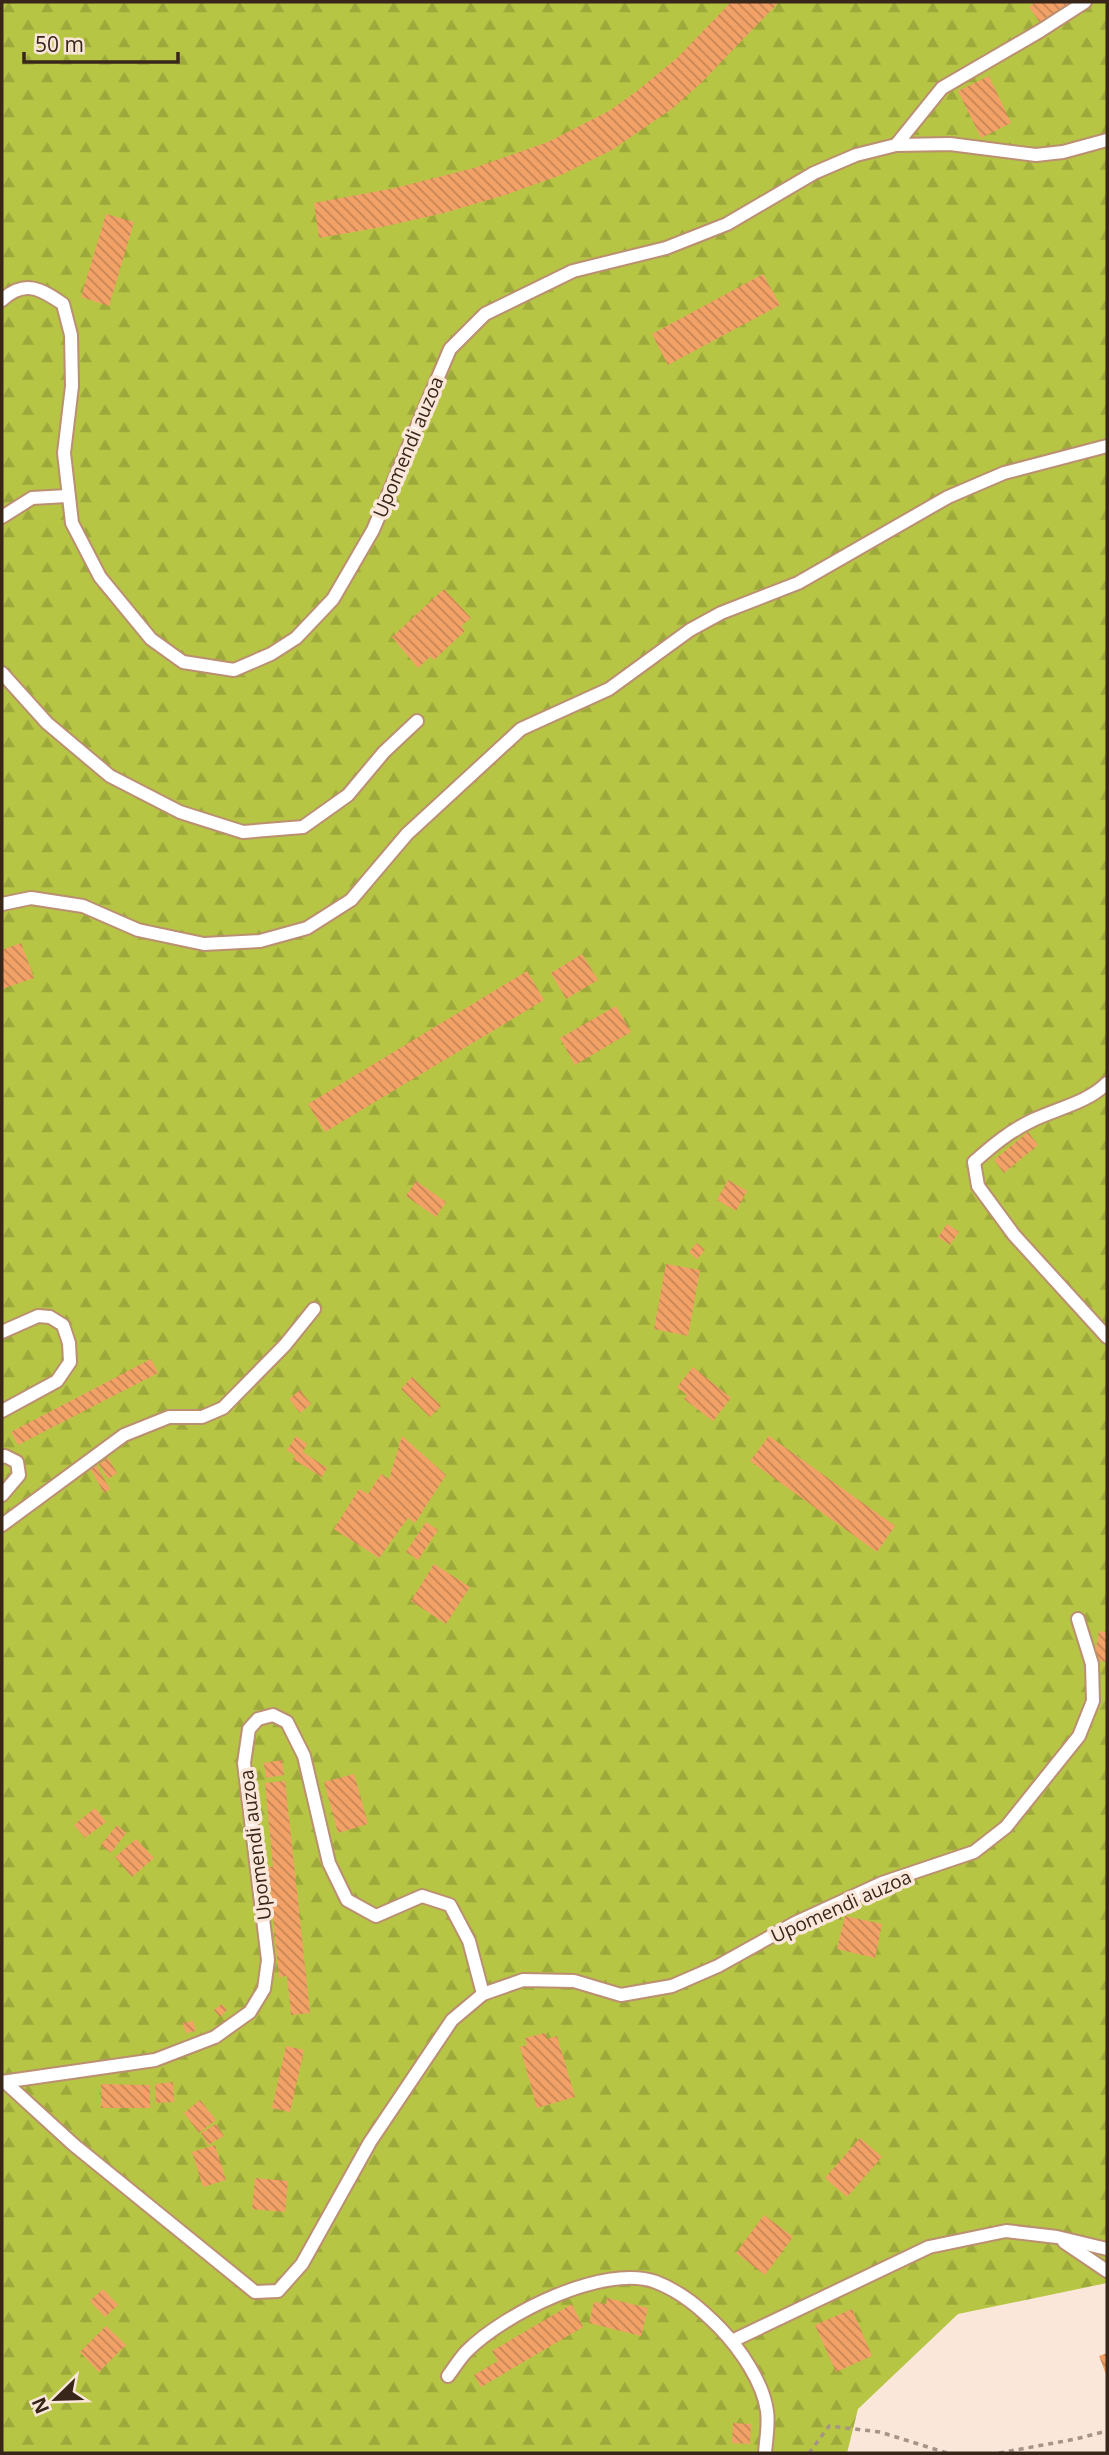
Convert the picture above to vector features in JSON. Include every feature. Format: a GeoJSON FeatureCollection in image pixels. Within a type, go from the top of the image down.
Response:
{"type":"FeatureCollection","features":[{"type":"Feature","properties":{"kind":"lane"},"geometry":{"type":"LineString","coordinates":[[896,145],[942,88],[1084,2]]}},
{"type":"Feature","properties":{"kind":"lane","name":"Upomendi auzoa"},"geometry":{"type":"LineString","coordinates":[[2,300],[8,294],[25,287],[44,290],[63,304],[71,335],[72,386],[64,453],[67,496],[72,523],[100,578],[151,639],[183,662],[234,670],[271,654],[296,638],[333,599],[373,530],[450,349],[485,314],[573,271],[666,248],[727,224],[814,173],[856,155],[896,145],[950,144],[1036,155],[1063,152],[1107,140]]}},
{"type":"Feature","properties":{"kind":"lane"},"geometry":{"type":"LineString","coordinates":[[2,904],[31,898],[83,906],[138,930],[204,944],[260,942],[307,928],[351,900],[407,834],[521,729],[609,689],[690,630],[721,613],[799,583],[948,497],[1004,473],[1107,446]]}},
{"type":"Feature","properties":{"kind":"lane"},"geometry":{"type":"LineString","coordinates":[[2,517],[32,498],[67,496]]}},
{"type":"Feature","properties":{"kind":"lane"},"geometry":{"type":"LineString","coordinates":[[2,673],[47,723],[110,776],[180,812],[243,832],[303,827],[348,795],[384,752],[417,721]]}},
{"type":"Feature","properties":{"kind":"lane"},"geometry":{"type":"LineString","coordinates":[[1107,1083],[1097,1093],[1032,1120],[1000,1138],[974,1162],[978,1186],[1014,1235],[1107,1337]]}},
{"type":"Feature","properties":{"kind":"lane"},"geometry":{"type":"LineString","coordinates":[[2,1525],[124,1434],[169,1417],[202,1416],[223,1408],[285,1345],[314,1309]]}},
{"type":"Feature","properties":{"kind":"lane"},"geometry":{"type":"LineString","coordinates":[[2,1332],[38,1316],[50,1317],[63,1325],[69,1342],[70,1362],[57,1381],[2,1411]]}},
{"type":"Feature","properties":{"kind":"lane"},"geometry":{"type":"LineString","coordinates":[[2,1457],[17,1462],[19,1475],[2,1495]]}},
{"type":"Feature","properties":{"kind":"lane","name":"Upomendi auzoa"},"geometry":{"type":"LineString","coordinates":[[3,2082],[74,2145],[255,2292],[278,2291],[302,2264],[370,2142],[452,2020],[483,1994],[523,1980],[574,1981],[621,1995],[672,1986],[718,1966],[795,1923],[882,1883],[974,1852],[1006,1827],[1079,1736],[1093,1701],[1092,1664],[1078,1619]]}},
{"type":"Feature","properties":{"kind":"lane","name":"Upomendi auzoa"},"geometry":{"type":"LineString","coordinates":[[3,2082],[155,2060],[215,2038],[250,2012],[264,1989],[268,1960],[244,1763],[249,1730],[258,1719],[273,1715],[286,1722],[304,1756],[329,1863],[347,1900],[376,1916],[422,1896],[450,1905],[469,1941],[483,1994]]}},
{"type":"Feature","properties":{"kind":"lane"},"geometry":{"type":"LineString","coordinates":[[732,2341],[929,2247],[1006,2231],[1057,2237],[1107,2249]]}},
{"type":"Feature","properties":{"kind":"lane"},"geometry":{"type":"LineString","coordinates":[[1057,2237],[1107,2271]]}},
{"type":"Feature","properties":{"kind":"lane"},"geometry":{"type":"LineString","coordinates":[[448,2376],[467,2351],[510,2319],[572,2288],[614,2277],[654,2281],[697,2304],[732,2341],[753,2373],[767,2411],[765,2453]]}},
{"type":"Feature","properties":{"kind":"path"},"geometry":{"type":"LineString","coordinates":[[809,2453],[829,2426],[880,2432],[947,2453]]}},
{"type":"Feature","properties":{"kind":"path"},"geometry":{"type":"LineString","coordinates":[[999,2453],[1107,2431]]}},
{"type":"Feature","properties":{"kind":"green space"},"geometry":{"type":"Polygon","coordinates":[[[2,2],[1107,2],[1107,2283],[958,2314],[858,2409],[847,2453],[2,2453],[2,2]]]}},
{"type":"Feature","properties":{"kind":"building"},"geometry":{"type":"Polygon","coordinates":[[[731,2],[779,2],[701,83],[673,108],[612,150],[561,175],[505,195],[444,213],[319,238],[314,203],[395,188],[474,168],[548,142],[609,111],[677,58],[731,2]]]}},
{"type":"Feature","properties":{"kind":"building"},"geometry":{"type":"Polygon","coordinates":[[[1036,2],[1074,2],[1041,24],[1029,7],[1036,2]]]}},
{"type":"Feature","properties":{"kind":"building"},"geometry":{"type":"Polygon","coordinates":[[[989,76],[1011,123],[981,138],[958,91],[989,76]]]}},
{"type":"Feature","properties":{"kind":"building"},"geometry":{"type":"Polygon","coordinates":[[[106,214],[134,222],[109,306],[81,297],[106,214]]]}},
{"type":"Feature","properties":{"kind":"building"},"geometry":{"type":"Polygon","coordinates":[[[763,274],[780,305],[668,365],[652,334],[763,274]]]}},
{"type":"Feature","properties":{"kind":"building"},"geometry":{"type":"Polygon","coordinates":[[[444,589],[471,618],[461,626],[465,631],[434,660],[431,656],[418,668],[392,637],[444,589]]]}},
{"type":"Feature","properties":{"kind":"building"},"geometry":{"type":"Polygon","coordinates":[[[21,943],[34,978],[2,989],[2,950],[21,943]]]}},
{"type":"Feature","properties":{"kind":"building"},"geometry":{"type":"Polygon","coordinates":[[[582,954],[598,980],[566,999],[551,973],[582,954]]]}},
{"type":"Feature","properties":{"kind":"building"},"geometry":{"type":"Polygon","coordinates":[[[527,971],[544,1000],[325,1132],[308,1104],[527,971]]]}},
{"type":"Feature","properties":{"kind":"building"},"geometry":{"type":"Polygon","coordinates":[[[616,1006],[631,1032],[575,1065],[560,1038],[616,1006]]]}},
{"type":"Feature","properties":{"kind":"building"},"geometry":{"type":"Polygon","coordinates":[[[1028,1132],[1038,1145],[1004,1173],[994,1160],[1028,1132]]]}},
{"type":"Feature","properties":{"kind":"building"},"geometry":{"type":"Polygon","coordinates":[[[728,1180],[747,1191],[736,1211],[717,1200],[728,1180]]]}},
{"type":"Feature","properties":{"kind":"building"},"geometry":{"type":"Polygon","coordinates":[[[416,1181],[446,1202],[436,1217],[406,1196],[416,1181]]]}},
{"type":"Feature","properties":{"kind":"building"},"geometry":{"type":"Polygon","coordinates":[[[947,1224],[959,1232],[950,1245],[938,1237],[947,1224]]]}},
{"type":"Feature","properties":{"kind":"building"},"geometry":{"type":"Polygon","coordinates":[[[697,1243],[705,1250],[697,1259],[689,1252],[697,1243]]]}},
{"type":"Feature","properties":{"kind":"building"},"geometry":{"type":"Polygon","coordinates":[[[666,1264],[700,1270],[688,1336],[654,1329],[666,1264]]]}},
{"type":"Feature","properties":{"kind":"building"},"geometry":{"type":"Polygon","coordinates":[[[151,1359],[158,1373],[18,1445],[11,1432],[151,1359]]]}},
{"type":"Feature","properties":{"kind":"building"},"geometry":{"type":"Polygon","coordinates":[[[693,1367],[731,1398],[713,1421],[684,1399],[687,1395],[677,1387],[693,1367]]]}},
{"type":"Feature","properties":{"kind":"building"},"geometry":{"type":"Polygon","coordinates":[[[412,1377],[441,1406],[430,1417],[401,1389],[412,1377]]]}},
{"type":"Feature","properties":{"kind":"building"},"geometry":{"type":"Polygon","coordinates":[[[300,1390],[311,1404],[300,1413],[289,1399],[300,1390]]]}},
{"type":"Feature","properties":{"kind":"building"},"geometry":{"type":"Polygon","coordinates":[[[296,1436],[307,1444],[303,1452],[327,1468],[322,1477],[293,1459],[295,1456],[287,1450],[296,1436]]]}},
{"type":"Feature","properties":{"kind":"building"},"geometry":{"type":"Polygon","coordinates":[[[402,1436],[446,1475],[415,1523],[408,1518],[379,1558],[334,1529],[359,1489],[368,1494],[381,1474],[389,1479],[402,1436]]]}},
{"type":"Feature","properties":{"kind":"building"},"geometry":{"type":"Polygon","coordinates":[[[769,1436],[895,1526],[877,1552],[750,1461],[769,1436]]]}},
{"type":"Feature","properties":{"kind":"building"},"geometry":{"type":"Polygon","coordinates":[[[108,1458],[117,1473],[108,1479],[99,1464],[108,1458]]]}},
{"type":"Feature","properties":{"kind":"building"},"geometry":{"type":"Polygon","coordinates":[[[96,1465],[110,1489],[104,1493],[90,1468],[96,1465]]]}},
{"type":"Feature","properties":{"kind":"building"},"geometry":{"type":"Polygon","coordinates":[[[426,1522],[438,1530],[418,1560],[406,1552],[426,1522]]]}},
{"type":"Feature","properties":{"kind":"building"},"geometry":{"type":"Polygon","coordinates":[[[434,1564],[470,1587],[446,1624],[411,1601],[434,1564]]]}},
{"type":"Feature","properties":{"kind":"building"},"geometry":{"type":"Polygon","coordinates":[[[1099,1631],[1107,1632],[1107,1662],[1094,1660],[1099,1631]]]}},
{"type":"Feature","properties":{"kind":"building"},"geometry":{"type":"Polygon","coordinates":[[[282,1760],[284,1775],[266,1778],[264,1763],[282,1760]]]}},
{"type":"Feature","properties":{"kind":"building"},"geometry":{"type":"Polygon","coordinates":[[[354,1774],[368,1824],[338,1833],[324,1782],[354,1774]]]}},
{"type":"Feature","properties":{"kind":"building"},"geometry":{"type":"Polygon","coordinates":[[[285,1781],[310,2013],[291,2015],[287,1976],[279,1977],[268,1867],[273,1867],[265,1783],[285,1781]]]}},
{"type":"Feature","properties":{"kind":"building"},"geometry":{"type":"Polygon","coordinates":[[[95,1808],[106,1822],[85,1838],[74,1825],[95,1808]]]}},
{"type":"Feature","properties":{"kind":"building"},"geometry":{"type":"Polygon","coordinates":[[[117,1825],[126,1833],[111,1853],[101,1845],[117,1825]]]}},
{"type":"Feature","properties":{"kind":"building"},"geometry":{"type":"Polygon","coordinates":[[[136,1839],[154,1858],[132,1877],[115,1857],[136,1839]]]}},
{"type":"Feature","properties":{"kind":"building"},"geometry":{"type":"Polygon","coordinates":[[[845,1916],[882,1924],[875,1958],[837,1949],[845,1916]]]}},
{"type":"Feature","properties":{"kind":"building"},"geometry":{"type":"Polygon","coordinates":[[[222,2004],[227,2010],[220,2017],[214,2010],[222,2004]]]}},
{"type":"Feature","properties":{"kind":"building"},"geometry":{"type":"Polygon","coordinates":[[[193,2021],[196,2031],[186,2033],[183,2023],[193,2021]]]}},
{"type":"Feature","properties":{"kind":"building"},"geometry":{"type":"Polygon","coordinates":[[[545,2033],[547,2039],[557,2036],[575,2097],[537,2108],[520,2047],[527,2045],[525,2038],[545,2033]]]}},
{"type":"Feature","properties":{"kind":"building"},"geometry":{"type":"Polygon","coordinates":[[[286,2046],[304,2050],[290,2112],[272,2108],[286,2046]]]}},
{"type":"Feature","properties":{"kind":"building"},"geometry":{"type":"Polygon","coordinates":[[[173,2082],[174,2102],[156,2103],[155,2084],[173,2082]]]}},
{"type":"Feature","properties":{"kind":"building"},"geometry":{"type":"Polygon","coordinates":[[[101,2084],[150,2085],[150,2108],[101,2108],[101,2084]]]}},
{"type":"Feature","properties":{"kind":"building"},"geometry":{"type":"Polygon","coordinates":[[[200,2100],[216,2120],[199,2133],[184,2113],[200,2100]]]}},
{"type":"Feature","properties":{"kind":"building"},"geometry":{"type":"Polygon","coordinates":[[[216,2124],[224,2136],[208,2145],[201,2133],[216,2124]]]}},
{"type":"Feature","properties":{"kind":"building"},"geometry":{"type":"Polygon","coordinates":[[[860,2138],[882,2157],[847,2197],[825,2178],[860,2138]]]}},
{"type":"Feature","properties":{"kind":"building"},"geometry":{"type":"Polygon","coordinates":[[[215,2145],[226,2180],[203,2187],[192,2152],[215,2145]]]}},
{"type":"Feature","properties":{"kind":"building"},"geometry":{"type":"Polygon","coordinates":[[[255,2178],[288,2181],[285,2212],[252,2209],[255,2178]]]}},
{"type":"Feature","properties":{"kind":"building"},"geometry":{"type":"Polygon","coordinates":[[[764,2215],[793,2237],[765,2275],[736,2253],[764,2215]]]}},
{"type":"Feature","properties":{"kind":"building"},"geometry":{"type":"Polygon","coordinates":[[[103,2289],[118,2305],[105,2317],[90,2301],[103,2289]]]}},
{"type":"Feature","properties":{"kind":"building"},"geometry":{"type":"Polygon","coordinates":[[[607,2298],[648,2308],[641,2336],[589,2323],[594,2302],[606,2304],[607,2298]]]}},
{"type":"Feature","properties":{"kind":"building"},"geometry":{"type":"Polygon","coordinates":[[[572,2304],[583,2327],[481,2387],[474,2375],[498,2361],[492,2351],[572,2304]]]}},
{"type":"Feature","properties":{"kind":"building"},"geometry":{"type":"Polygon","coordinates":[[[852,2309],[872,2356],[836,2372],[815,2325],[852,2309]]]}},
{"type":"Feature","properties":{"kind":"building"},"geometry":{"type":"Polygon","coordinates":[[[106,2326],[126,2345],[99,2372],[80,2352],[106,2326]]]}},
{"type":"Feature","properties":{"kind":"building"},"geometry":{"type":"Polygon","coordinates":[[[1107,2353],[1107,2377],[1099,2356],[1107,2353]]]}},
{"type":"Feature","properties":{"kind":"building"},"geometry":{"type":"Polygon","coordinates":[[[733,2423],[751,2424],[750,2444],[732,2443],[733,2423]]]}}]}
